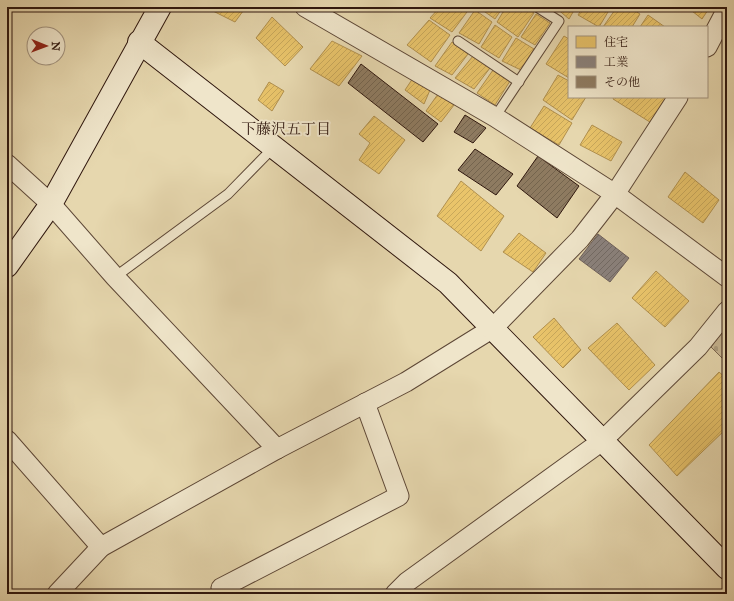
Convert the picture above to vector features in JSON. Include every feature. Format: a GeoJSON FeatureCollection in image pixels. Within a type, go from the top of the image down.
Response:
{"type":"FeatureCollection","features":[{"type":"Feature","properties":{"kind":"street"},"geometry":{"type":"LineString","coordinates":[[7,266],[51,204],[139,42],[160,7]]}},
{"type":"Feature","properties":{"kind":"street"},"geometry":{"type":"LineString","coordinates":[[305,7],[495,117],[615,194],[727,277]]}},
{"type":"Feature","properties":{"kind":"street"},"geometry":{"type":"LineString","coordinates":[[708,44],[727,10]]}},
{"type":"Feature","properties":{"kind":"street"},"geometry":{"type":"LineString","coordinates":[[139,42],[448,283],[727,568]]}},
{"type":"Feature","properties":{"kind":"street"},"geometry":{"type":"LineString","coordinates":[[57,594],[101,547],[277,449],[406,382],[493,328],[580,240],[615,194],[677,98]]}},
{"type":"Feature","properties":{"kind":"street"},"geometry":{"type":"LineString","coordinates":[[7,164],[51,204],[114,277],[277,449]]}},
{"type":"Feature","properties":{"kind":"street"},"geometry":{"type":"LineString","coordinates":[[407,590],[602,441],[698,347],[727,310]]}},
{"type":"Feature","properties":{"kind":"street"},"geometry":{"type":"LineString","coordinates":[[226,594],[221,588],[399,496],[365,403]]}},
{"type":"Feature","properties":{"kind":"street"},"geometry":{"type":"LineString","coordinates":[[7,440],[101,547]]}},
{"type":"Feature","properties":{"kind":"lane"},"geometry":{"type":"LineString","coordinates":[[495,117],[559,21],[537,7]]}},
{"type":"Feature","properties":{"kind":"lane"},"geometry":{"type":"LineString","coordinates":[[458,41],[519,82]]}},
{"type":"Feature","properties":{"kind":"lane"},"geometry":{"type":"LineString","coordinates":[[114,277],[228,194],[274,147]]}},
{"type":"Feature","properties":{"kind":"green space"},"geometry":{"type":"Polygon","coordinates":[[[727,326],[727,363],[711,347],[727,326]]]}},
{"type":"Feature","properties":{"kind":"building: 住宅"},"geometry":{"type":"Polygon","coordinates":[[[205,7],[246,7],[235,22],[205,7]]]}},
{"type":"Feature","properties":{"kind":"building: 住宅"},"geometry":{"type":"Polygon","coordinates":[[[440,7],[470,8],[452,32],[430,18],[440,7]]]}},
{"type":"Feature","properties":{"kind":"building: 住宅"},"geometry":{"type":"Polygon","coordinates":[[[478,7],[503,7],[495,19],[478,7]]]}},
{"type":"Feature","properties":{"kind":"building: 住宅"},"geometry":{"type":"Polygon","coordinates":[[[506,7],[526,7],[534,13],[518,37],[497,22],[506,7]]]}},
{"type":"Feature","properties":{"kind":"building: 住宅"},"geometry":{"type":"Polygon","coordinates":[[[555,7],[576,7],[569,19],[555,7]]]}},
{"type":"Feature","properties":{"kind":"building: 住宅"},"geometry":{"type":"Polygon","coordinates":[[[583,7],[611,7],[600,26],[578,15],[583,7]]]}},
{"type":"Feature","properties":{"kind":"building: 住宅"},"geometry":{"type":"Polygon","coordinates":[[[617,7],[629,7],[640,14],[633,26],[604,26],[617,7]]]}},
{"type":"Feature","properties":{"kind":"building: 住宅"},"geometry":{"type":"Polygon","coordinates":[[[687,7],[710,7],[702,19],[687,7]]]}},
{"type":"Feature","properties":{"kind":"building: 住宅"},"geometry":{"type":"Polygon","coordinates":[[[475,10],[492,22],[479,44],[459,33],[475,10]]]}},
{"type":"Feature","properties":{"kind":"building: 住宅"},"geometry":{"type":"Polygon","coordinates":[[[536,14],[550,23],[535,45],[521,37],[536,14]]]}},
{"type":"Feature","properties":{"kind":"building: 住宅"},"geometry":{"type":"Polygon","coordinates":[[[648,15],[664,26],[641,26],[648,15]]]}},
{"type":"Feature","properties":{"kind":"building: 住宅"},"geometry":{"type":"Polygon","coordinates":[[[272,17],[303,47],[285,66],[256,38],[272,17]]]}},
{"type":"Feature","properties":{"kind":"building: 住宅"},"geometry":{"type":"Polygon","coordinates":[[[429,20],[450,35],[431,62],[407,45],[429,20]]]}},
{"type":"Feature","properties":{"kind":"building: 住宅"},"geometry":{"type":"Polygon","coordinates":[[[495,25],[512,37],[499,58],[481,47],[495,25]]]}},
{"type":"Feature","properties":{"kind":"building: 住宅"},"geometry":{"type":"Polygon","coordinates":[[[564,36],[568,38],[568,77],[546,64],[564,36]]]}},
{"type":"Feature","properties":{"kind":"building: 住宅"},"geometry":{"type":"Polygon","coordinates":[[[516,38],[534,49],[521,70],[502,61],[516,38]]]}},
{"type":"Feature","properties":{"kind":"building: 住宅"},"geometry":{"type":"Polygon","coordinates":[[[332,41],[362,56],[339,86],[310,69],[332,41]]]}},
{"type":"Feature","properties":{"kind":"building: 住宅"},"geometry":{"type":"Polygon","coordinates":[[[452,42],[468,54],[452,75],[435,66],[452,42]]]}},
{"type":"Feature","properties":{"kind":"building: 住宅"},"geometry":{"type":"Polygon","coordinates":[[[473,56],[490,68],[474,89],[455,78],[473,56]]]}},
{"type":"Feature","properties":{"kind":"building: 住宅"},"geometry":{"type":"Polygon","coordinates":[[[493,70],[510,81],[495,105],[477,93],[493,70]]]}},
{"type":"Feature","properties":{"kind":"building: 住宅"},"geometry":{"type":"Polygon","coordinates":[[[558,75],[568,80],[568,98],[585,98],[572,120],[543,100],[558,75]]]}},
{"type":"Feature","properties":{"kind":"building: 住宅"},"geometry":{"type":"Polygon","coordinates":[[[413,78],[430,90],[424,104],[405,90],[413,78]]]}},
{"type":"Feature","properties":{"kind":"building: 住宅"},"geometry":{"type":"Polygon","coordinates":[[[269,82],[284,91],[272,111],[258,100],[269,82]]]}},
{"type":"Feature","properties":{"kind":"building: 住宅"},"geometry":{"type":"Polygon","coordinates":[[[438,94],[454,105],[441,122],[426,111],[438,94]]]}},
{"type":"Feature","properties":{"kind":"building: 住宅"},"geometry":{"type":"Polygon","coordinates":[[[614,98],[668,98],[653,124],[614,98]]]}},
{"type":"Feature","properties":{"kind":"building: 住宅"},"geometry":{"type":"Polygon","coordinates":[[[544,106],[572,123],[559,145],[530,128],[544,106]]]}},
{"type":"Feature","properties":{"kind":"building: 住宅"},"geometry":{"type":"Polygon","coordinates":[[[374,116],[405,140],[379,174],[359,160],[370,143],[359,134],[374,116]]]}},
{"type":"Feature","properties":{"kind":"building: 住宅"},"geometry":{"type":"Polygon","coordinates":[[[592,125],[622,142],[611,161],[580,145],[592,125]]]}},
{"type":"Feature","properties":{"kind":"building: 住宅"},"geometry":{"type":"Polygon","coordinates":[[[685,172],[719,200],[703,223],[668,197],[685,172]]]}},
{"type":"Feature","properties":{"kind":"building: 住宅"},"geometry":{"type":"Polygon","coordinates":[[[461,181],[504,216],[481,251],[437,216],[461,181]]]}},
{"type":"Feature","properties":{"kind":"building: 住宅"},"geometry":{"type":"Polygon","coordinates":[[[519,233],[546,253],[533,272],[503,252],[519,233]]]}},
{"type":"Feature","properties":{"kind":"building: 住宅"},"geometry":{"type":"Polygon","coordinates":[[[656,271],[689,301],[665,327],[632,298],[656,271]]]}},
{"type":"Feature","properties":{"kind":"building: 住宅"},"geometry":{"type":"Polygon","coordinates":[[[554,318],[581,350],[563,368],[533,337],[554,318]]]}},
{"type":"Feature","properties":{"kind":"building: 住宅"},"geometry":{"type":"Polygon","coordinates":[[[617,323],[655,365],[629,390],[588,348],[617,323]]]}},
{"type":"Feature","properties":{"kind":"building: 住宅"},"geometry":{"type":"Polygon","coordinates":[[[719,372],[727,379],[727,428],[677,476],[649,445],[719,372]]]}},
{"type":"Feature","properties":{"kind":"building: 工業"},"geometry":{"type":"Polygon","coordinates":[[[598,234],[629,258],[610,282],[579,259],[598,234]]]}},
{"type":"Feature","properties":{"kind":"building: その他"},"geometry":{"type":"Polygon","coordinates":[[[361,64],[438,124],[423,142],[348,83],[361,64]]]}},
{"type":"Feature","properties":{"kind":"building: その他"},"geometry":{"type":"Polygon","coordinates":[[[465,115],[486,128],[473,143],[454,132],[465,115]]]}},
{"type":"Feature","properties":{"kind":"building: その他"},"geometry":{"type":"Polygon","coordinates":[[[475,149],[513,174],[496,195],[458,170],[475,149]]]}},
{"type":"Feature","properties":{"kind":"building: その他"},"geometry":{"type":"Polygon","coordinates":[[[538,156],[579,186],[557,218],[517,186],[538,156]]]}},
{"type":"Feature","properties":{"kind":"district","name":"下藤沢五丁目"},"geometry":{"type":"Point","coordinates":[286,129]}}]}
